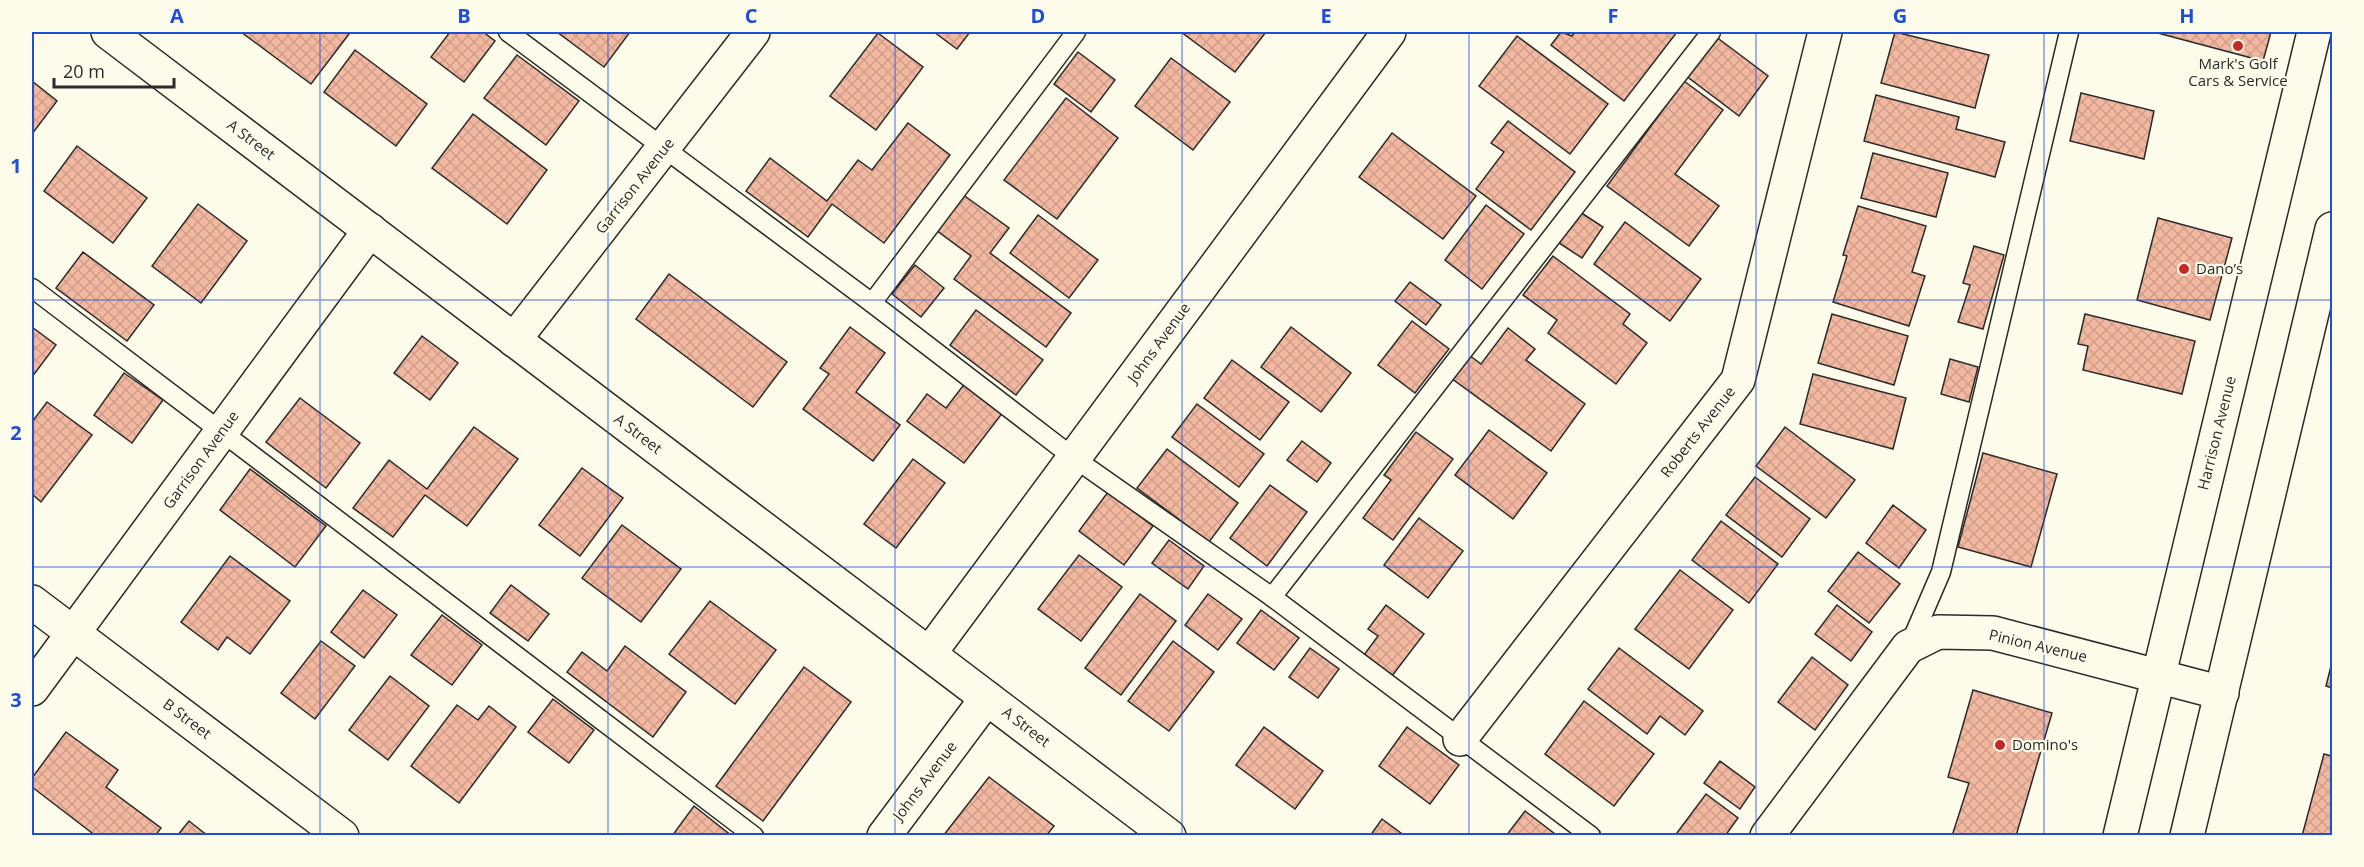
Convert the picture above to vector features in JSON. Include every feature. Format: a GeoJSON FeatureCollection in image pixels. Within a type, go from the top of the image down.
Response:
{"type":"FeatureCollection","features":[{"type":"Feature","properties":{"kind":"street","name":"A Street"},"geometry":{"type":"LineString","coordinates":[[108,32],[1169,836]]}},
{"type":"Feature","properties":{"kind":"street","name":"Garrison Avenue"},"geometry":{"type":"LineString","coordinates":[[514,340],[753,32]]}},
{"type":"Feature","properties":{"kind":"street","name":"Johns Avenue"},"geometry":{"type":"LineString","coordinates":[[929,654],[1389,32]]}},
{"type":"Feature","properties":{"kind":"street","name":"Roberts Avenue"},"geometry":{"type":"LineString","coordinates":[[1460,739],[1738,380],[1825,32]]}},
{"type":"Feature","properties":{"kind":"street","name":"Harrison Avenue"},"geometry":{"type":"LineString","coordinates":[[2120,836],[2314,32]]}},
{"type":"Feature","properties":{"kind":"street"},"geometry":{"type":"LineString","coordinates":[[2187,836],[2332,229]]}},
{"type":"Feature","properties":{"kind":"street","name":"Garrison Avenue"},"geometry":{"type":"LineString","coordinates":[[32,689],[370,230]]}},
{"type":"Feature","properties":{"kind":"street","name":"B Street"},"geometry":{"type":"LineString","coordinates":[[32,602],[342,836]]}},
{"type":"Feature","properties":{"kind":"street","name":"Pinion Avenue"},"geometry":{"type":"LineString","coordinates":[[1767,836],[1908,647],[1938,632],[1994,633],[2222,693]]}},
{"type":"Feature","properties":{"kind":"street","name":"Johns Avenue"},"geometry":{"type":"LineString","coordinates":[[884,836],[987,698]]}},
{"type":"Feature","properties":{"kind":"lane"},"geometry":{"type":"LineString","coordinates":[[508,32],[872,303],[1074,458],[1272,597],[1591,836]]}},
{"type":"Feature","properties":{"kind":"lane"},"geometry":{"type":"LineString","coordinates":[[872,303],[1076,32]]}},
{"type":"Feature","properties":{"kind":"lane"},"geometry":{"type":"LineString","coordinates":[[1272,597],[1711,32]]}},
{"type":"Feature","properties":{"kind":"lane"},"geometry":{"type":"LineString","coordinates":[[1908,647],[1941,572],[2069,32]]}},
{"type":"Feature","properties":{"kind":"lane"},"geometry":{"type":"LineString","coordinates":[[32,288],[754,836]]}},
{"type":"Feature","properties":{"kind":"building"},"geometry":{"type":"Polygon","coordinates":[[[241,32],[347,32],[349,34],[311,84],[241,32]]]}},
{"type":"Feature","properties":{"kind":"building"},"geometry":{"type":"Polygon","coordinates":[[[450,32],[483,32],[495,41],[464,82],[431,57],[450,32]]]}},
{"type":"Feature","properties":{"kind":"building"},"geometry":{"type":"Polygon","coordinates":[[[557,32],[630,32],[604,67],[557,32]]]}},
{"type":"Feature","properties":{"kind":"building"},"geometry":{"type":"Polygon","coordinates":[[[934,32],[970,32],[957,49],[934,32]]]}},
{"type":"Feature","properties":{"kind":"building"},"geometry":{"type":"Polygon","coordinates":[[[1181,32],[1266,32],[1235,72],[1181,32]]]}},
{"type":"Feature","properties":{"kind":"building"},"geometry":{"type":"Polygon","coordinates":[[[1561,32],[1572,36],[1575,32],[1677,32],[1624,101],[1551,45],[1561,32]]]}},
{"type":"Feature","properties":{"kind":"building"},"geometry":{"type":"Polygon","coordinates":[[[1895,32],[1989,55],[1975,108],[1881,83],[1895,32]]]}},
{"type":"Feature","properties":{"kind":"building","name":"Mark's Golf Cars & Service"},"geometry":{"type":"Polygon","coordinates":[[[2154,32],[2271,32],[2263,61],[2154,32]]]}},
{"type":"Feature","properties":{"kind":"building"},"geometry":{"type":"Polygon","coordinates":[[[878,33],[923,67],[876,130],[830,96],[878,33]]]}},
{"type":"Feature","properties":{"kind":"building"},"geometry":{"type":"Polygon","coordinates":[[[1517,36],[1608,104],[1570,154],[1479,86],[1517,36]]]}},
{"type":"Feature","properties":{"kind":"building"},"geometry":{"type":"Polygon","coordinates":[[[1715,36],[1768,76],[1739,116],[1685,75],[1715,36]]]}},
{"type":"Feature","properties":{"kind":"building"},"geometry":{"type":"Polygon","coordinates":[[[355,50],[427,104],[396,146],[324,92],[355,50]]]}},
{"type":"Feature","properties":{"kind":"building"},"geometry":{"type":"Polygon","coordinates":[[[1078,52],[1115,80],[1091,112],[1054,84],[1078,52]]]}},
{"type":"Feature","properties":{"kind":"building"},"geometry":{"type":"Polygon","coordinates":[[[517,55],[579,101],[546,145],[484,98],[517,55]]]}},
{"type":"Feature","properties":{"kind":"building"},"geometry":{"type":"Polygon","coordinates":[[[1171,58],[1230,102],[1193,150],[1135,106],[1171,58]]]}},
{"type":"Feature","properties":{"kind":"building"},"geometry":{"type":"Polygon","coordinates":[[[32,81],[57,101],[32,134],[32,81]]]}},
{"type":"Feature","properties":{"kind":"building"},"geometry":{"type":"Polygon","coordinates":[[[1684,81],[1723,110],[1675,174],[1719,206],[1689,246],[1607,186],[1684,81]]]}},
{"type":"Feature","properties":{"kind":"building"},"geometry":{"type":"Polygon","coordinates":[[[2081,93],[2154,111],[2144,159],[2070,141],[2081,93]]]}},
{"type":"Feature","properties":{"kind":"building"},"geometry":{"type":"Polygon","coordinates":[[[1876,95],[1959,117],[1956,129],[2005,142],[1995,177],[1864,141],[1876,95]]]}},
{"type":"Feature","properties":{"kind":"building"},"geometry":{"type":"Polygon","coordinates":[[[1066,98],[1118,138],[1057,219],[1004,180],[1066,98]]]}},
{"type":"Feature","properties":{"kind":"building"},"geometry":{"type":"Polygon","coordinates":[[[473,114],[547,170],[507,224],[432,168],[473,114]]]}},
{"type":"Feature","properties":{"kind":"building"},"geometry":{"type":"Polygon","coordinates":[[[1508,121],[1575,172],[1531,230],[1476,189],[1504,152],[1491,143],[1508,121]]]}},
{"type":"Feature","properties":{"kind":"building"},"geometry":{"type":"Polygon","coordinates":[[[908,123],[950,155],[884,243],[832,204],[808,237],[746,191],[770,158],[827,201],[858,160],[872,170],[908,123]]]}},
{"type":"Feature","properties":{"kind":"building"},"geometry":{"type":"Polygon","coordinates":[[[1392,133],[1476,196],[1443,239],[1359,177],[1392,133]]]}},
{"type":"Feature","properties":{"kind":"building"},"geometry":{"type":"Polygon","coordinates":[[[77,146],[147,198],[113,243],[44,191],[77,146]]]}},
{"type":"Feature","properties":{"kind":"building"},"geometry":{"type":"Polygon","coordinates":[[[1873,153],[1948,173],[1936,217],[1861,198],[1873,153]]]}},
{"type":"Feature","properties":{"kind":"building"},"geometry":{"type":"Polygon","coordinates":[[[962,194],[1009,228],[990,253],[1071,313],[1046,347],[954,279],[971,256],[936,230],[962,194]]]}},
{"type":"Feature","properties":{"kind":"building"},"geometry":{"type":"Polygon","coordinates":[[[198,204],[247,241],[201,303],[152,266],[198,204]]]}},
{"type":"Feature","properties":{"kind":"building"},"geometry":{"type":"Polygon","coordinates":[[[1486,205],[1524,234],[1482,289],[1445,260],[1486,205]]]}},
{"type":"Feature","properties":{"kind":"building"},"geometry":{"type":"Polygon","coordinates":[[[1858,206],[1926,226],[1912,272],[1925,276],[1909,326],[1833,302],[1847,256],[1843,255],[1858,206]]]}},
{"type":"Feature","properties":{"kind":"building"},"geometry":{"type":"Polygon","coordinates":[[[1580,212],[1603,227],[1582,258],[1559,243],[1580,212]]]}},
{"type":"Feature","properties":{"kind":"building"},"geometry":{"type":"Polygon","coordinates":[[[1038,215],[1098,260],[1069,298],[1010,253],[1038,215]]]}},
{"type":"Feature","properties":{"kind":"building","name":"Dano’s"},"geometry":{"type":"Polygon","coordinates":[[[2158,218],[2232,238],[2210,320],[2137,300],[2158,218]]]}},
{"type":"Feature","properties":{"kind":"building"},"geometry":{"type":"Polygon","coordinates":[[[1625,222],[1701,279],[1670,321],[1594,264],[1625,222]]]}},
{"type":"Feature","properties":{"kind":"building"},"geometry":{"type":"Polygon","coordinates":[[[1974,246],[2004,255],[1983,329],[1958,322],[1970,285],[1963,283],[1974,246]]]}},
{"type":"Feature","properties":{"kind":"building"},"geometry":{"type":"Polygon","coordinates":[[[83,252],[154,305],[127,341],[56,288],[83,252]]]}},
{"type":"Feature","properties":{"kind":"building"},"geometry":{"type":"Polygon","coordinates":[[[1553,256],[1630,314],[1623,324],[1647,343],[1616,384],[1548,333],[1557,320],[1523,295],[1553,256]]]}},
{"type":"Feature","properties":{"kind":"building"},"geometry":{"type":"Polygon","coordinates":[[[915,265],[944,288],[921,317],[892,294],[915,265]]]}},
{"type":"Feature","properties":{"kind":"building"},"geometry":{"type":"Polygon","coordinates":[[[669,274],[787,362],[753,407],[636,319],[669,274]]]}},
{"type":"Feature","properties":{"kind":"building"},"geometry":{"type":"Polygon","coordinates":[[[1410,282],[1441,305],[1426,325],[1395,301],[1410,282]]]}},
{"type":"Feature","properties":{"kind":"building"},"geometry":{"type":"Polygon","coordinates":[[[976,310],[1043,360],[1016,395],[950,345],[976,310]]]}},
{"type":"Feature","properties":{"kind":"building"},"geometry":{"type":"Polygon","coordinates":[[[1832,314],[1908,336],[1894,385],[1818,363],[1832,314]]]}},
{"type":"Feature","properties":{"kind":"building"},"geometry":{"type":"Polygon","coordinates":[[[2085,314],[2195,341],[2182,394],[2083,370],[2088,346],[2078,344],[2085,314]]]}},
{"type":"Feature","properties":{"kind":"building"},"geometry":{"type":"Polygon","coordinates":[[[1412,321],[1449,349],[1415,393],[1378,365],[1412,321]]]}},
{"type":"Feature","properties":{"kind":"building"},"geometry":{"type":"Polygon","coordinates":[[[32,327],[56,345],[32,377],[32,327]]]}},
{"type":"Feature","properties":{"kind":"building"},"geometry":{"type":"Polygon","coordinates":[[[850,327],[885,353],[856,392],[900,425],[873,461],[803,409],[829,374],[820,368],[850,327]]]}},
{"type":"Feature","properties":{"kind":"building"},"geometry":{"type":"Polygon","coordinates":[[[1291,327],[1351,373],[1321,412],[1261,367],[1291,327]]]}},
{"type":"Feature","properties":{"kind":"building"},"geometry":{"type":"Polygon","coordinates":[[[1508,328],[1535,349],[1526,360],[1585,404],[1551,451],[1451,378],[1469,355],[1481,364],[1508,328]]]}},
{"type":"Feature","properties":{"kind":"building"},"geometry":{"type":"Polygon","coordinates":[[[422,336],[458,363],[430,400],[394,373],[422,336]]]}},
{"type":"Feature","properties":{"kind":"building"},"geometry":{"type":"Polygon","coordinates":[[[1950,359],[1978,367],[1969,402],[1941,394],[1950,359]]]}},
{"type":"Feature","properties":{"kind":"building"},"geometry":{"type":"Polygon","coordinates":[[[1232,360],[1289,402],[1260,440],[1204,398],[1232,360]]]}},
{"type":"Feature","properties":{"kind":"building"},"geometry":{"type":"Polygon","coordinates":[[[124,373],[163,400],[132,443],[94,415],[124,373]]]}},
{"type":"Feature","properties":{"kind":"building"},"geometry":{"type":"Polygon","coordinates":[[[1813,374],[1906,398],[1893,449],[1800,424],[1813,374]]]}},
{"type":"Feature","properties":{"kind":"building"},"geometry":{"type":"Polygon","coordinates":[[[966,382],[1004,411],[964,463],[907,421],[927,394],[946,408],[966,382]]]}},
{"type":"Feature","properties":{"kind":"building"},"geometry":{"type":"Polygon","coordinates":[[[300,398],[360,443],[326,488],[266,442],[300,398]]]}},
{"type":"Feature","properties":{"kind":"building"},"geometry":{"type":"Polygon","coordinates":[[[47,402],[92,435],[41,502],[32,494],[32,422],[47,402]]]}},
{"type":"Feature","properties":{"kind":"building"},"geometry":{"type":"Polygon","coordinates":[[[1197,404],[1264,454],[1239,487],[1172,437],[1197,404]]]}},
{"type":"Feature","properties":{"kind":"building"},"geometry":{"type":"Polygon","coordinates":[[[474,427],[518,459],[467,526],[425,495],[393,537],[353,508],[389,460],[427,489],[474,427]]]}},
{"type":"Feature","properties":{"kind":"building"},"geometry":{"type":"Polygon","coordinates":[[[1785,427],[1855,480],[1826,518],[1756,466],[1785,427]]]}},
{"type":"Feature","properties":{"kind":"building"},"geometry":{"type":"Polygon","coordinates":[[[1489,430],[1547,473],[1513,519],[1455,475],[1489,430]]]}},
{"type":"Feature","properties":{"kind":"building"},"geometry":{"type":"Polygon","coordinates":[[[1416,432],[1453,459],[1393,540],[1363,518],[1391,480],[1384,475],[1416,432]]]}},
{"type":"Feature","properties":{"kind":"building"},"geometry":{"type":"Polygon","coordinates":[[[1302,441],[1331,463],[1317,482],[1287,460],[1302,441]]]}},
{"type":"Feature","properties":{"kind":"building"},"geometry":{"type":"Polygon","coordinates":[[[1167,449],[1238,503],[1209,542],[1137,488],[1167,449]]]}},
{"type":"Feature","properties":{"kind":"building"},"geometry":{"type":"Polygon","coordinates":[[[1983,453],[2057,474],[2031,567],[1958,547],[1983,453]]]}},
{"type":"Feature","properties":{"kind":"building"},"geometry":{"type":"Polygon","coordinates":[[[913,459],[945,483],[896,548],[864,524],[913,459]]]}},
{"type":"Feature","properties":{"kind":"building"},"geometry":{"type":"Polygon","coordinates":[[[582,468],[623,498],[580,556],[539,525],[582,468]]]}},
{"type":"Feature","properties":{"kind":"building"},"geometry":{"type":"Polygon","coordinates":[[[250,469],[326,526],[295,567],[220,510],[250,469]]]}},
{"type":"Feature","properties":{"kind":"building"},"geometry":{"type":"Polygon","coordinates":[[[1755,477],[1810,519],[1782,557],[1726,515],[1755,477]]]}},
{"type":"Feature","properties":{"kind":"building"},"geometry":{"type":"Polygon","coordinates":[[[1270,485],[1307,512],[1267,566],[1230,538],[1270,485]]]}},
{"type":"Feature","properties":{"kind":"building"},"geometry":{"type":"Polygon","coordinates":[[[1108,492],[1153,526],[1124,565],[1079,531],[1108,492]]]}},
{"type":"Feature","properties":{"kind":"building"},"geometry":{"type":"Polygon","coordinates":[[[1893,505],[1926,530],[1899,568],[1866,543],[1893,505]]]}},
{"type":"Feature","properties":{"kind":"building"},"geometry":{"type":"Polygon","coordinates":[[[1419,518],[1463,551],[1428,598],[1384,565],[1419,518]]]}},
{"type":"Feature","properties":{"kind":"building"},"geometry":{"type":"Polygon","coordinates":[[[1721,521],[1778,564],[1749,603],[1692,560],[1721,521]]]}},
{"type":"Feature","properties":{"kind":"building"},"geometry":{"type":"Polygon","coordinates":[[[622,525],[681,569],[641,622],[582,578],[622,525]]]}},
{"type":"Feature","properties":{"kind":"building"},"geometry":{"type":"Polygon","coordinates":[[[1169,540],[1204,566],[1188,589],[1152,563],[1169,540]]]}},
{"type":"Feature","properties":{"kind":"building"},"geometry":{"type":"Polygon","coordinates":[[[1858,552],[1900,584],[1869,623],[1828,591],[1858,552]]]}},
{"type":"Feature","properties":{"kind":"building"},"geometry":{"type":"Polygon","coordinates":[[[1079,555],[1122,587],[1081,641],[1038,609],[1079,555]]]}},
{"type":"Feature","properties":{"kind":"building"},"geometry":{"type":"Polygon","coordinates":[[[230,556],[290,601],[250,654],[227,637],[218,650],[181,622],[230,556]]]}},
{"type":"Feature","properties":{"kind":"building"},"geometry":{"type":"Polygon","coordinates":[[[1680,570],[1733,610],[1689,669],[1635,629],[1680,570]]]}},
{"type":"Feature","properties":{"kind":"building"},"geometry":{"type":"Polygon","coordinates":[[[511,585],[549,614],[528,641],[490,613],[511,585]]]}},
{"type":"Feature","properties":{"kind":"building"},"geometry":{"type":"Polygon","coordinates":[[[363,590],[397,615],[364,658],[331,632],[363,590]]]}},
{"type":"Feature","properties":{"kind":"building"},"geometry":{"type":"Polygon","coordinates":[[[1140,594],[1176,621],[1121,695],[1085,668],[1140,594]]]}},
{"type":"Feature","properties":{"kind":"building"},"geometry":{"type":"Polygon","coordinates":[[[1208,594],[1242,619],[1218,650],[1185,625],[1208,594]]]}},
{"type":"Feature","properties":{"kind":"building"},"geometry":{"type":"Polygon","coordinates":[[[710,601],[776,650],[735,704],[669,654],[710,601]]]}},
{"type":"Feature","properties":{"kind":"building"},"geometry":{"type":"Polygon","coordinates":[[[1386,605],[1424,634],[1392,676],[1364,655],[1378,636],[1368,629],[1386,605]]]}},
{"type":"Feature","properties":{"kind":"building"},"geometry":{"type":"Polygon","coordinates":[[[1837,605],[1872,632],[1851,661],[1815,634],[1837,605]]]}},
{"type":"Feature","properties":{"kind":"building"},"geometry":{"type":"Polygon","coordinates":[[[1261,610],[1299,638],[1274,670],[1237,643],[1261,610]]]}},
{"type":"Feature","properties":{"kind":"building"},"geometry":{"type":"Polygon","coordinates":[[[442,615],[482,645],[452,685],[411,655],[442,615]]]}},
{"type":"Feature","properties":{"kind":"building"},"geometry":{"type":"Polygon","coordinates":[[[321,641],[355,666],[315,719],[281,693],[321,641]]]}},
{"type":"Feature","properties":{"kind":"building"},"geometry":{"type":"Polygon","coordinates":[[[1173,641],[1214,672],[1169,731],[1128,701],[1173,641]]]}},
{"type":"Feature","properties":{"kind":"building"},"geometry":{"type":"Polygon","coordinates":[[[625,646],[686,692],[653,737],[567,672],[582,652],[607,671],[625,646]]]}},
{"type":"Feature","properties":{"kind":"building"},"geometry":{"type":"Polygon","coordinates":[[[1310,648],[1339,669],[1318,698],[1289,677],[1310,648]]]}},
{"type":"Feature","properties":{"kind":"building"},"geometry":{"type":"Polygon","coordinates":[[[1619,648],[1703,711],[1685,735],[1660,716],[1647,734],[1588,689],[1619,648]]]}},
{"type":"Feature","properties":{"kind":"building"},"geometry":{"type":"Polygon","coordinates":[[[1812,657],[1848,685],[1815,730],[1778,702],[1812,657]]]}},
{"type":"Feature","properties":{"kind":"building"},"geometry":{"type":"Polygon","coordinates":[[[2332,662],[2332,688],[2326,686],[2332,662]]]}},
{"type":"Feature","properties":{"kind":"building"},"geometry":{"type":"Polygon","coordinates":[[[804,667],[851,702],[763,821],[716,786],[804,667]]]}},
{"type":"Feature","properties":{"kind":"building"},"geometry":{"type":"Polygon","coordinates":[[[390,676],[429,706],[388,760],[349,730],[390,676]]]}},
{"type":"Feature","properties":{"kind":"building"},"geometry":{"type":"Polygon","coordinates":[[[1973,690],[2052,713],[2016,836],[1952,836],[1969,783],[1948,777],[1973,690]]]}},
{"type":"Feature","properties":{"kind":"building"},"geometry":{"type":"Polygon","coordinates":[[[553,699],[594,730],[569,763],[528,732],[553,699]]]}},
{"type":"Feature","properties":{"kind":"building"},"geometry":{"type":"Polygon","coordinates":[[[1584,701],[1654,754],[1614,806],[1545,754],[1584,701]]]}},
{"type":"Feature","properties":{"kind":"building"},"geometry":{"type":"Polygon","coordinates":[[[457,705],[478,720],[489,706],[516,727],[459,803],[411,766],[457,705]]]}},
{"type":"Feature","properties":{"kind":"building"},"geometry":{"type":"Polygon","coordinates":[[[1264,727],[1323,771],[1295,809],[1236,765],[1264,727]]]}},
{"type":"Feature","properties":{"kind":"building"},"geometry":{"type":"Polygon","coordinates":[[[1407,727],[1459,765],[1430,804],[1379,766],[1407,727]]]}},
{"type":"Feature","properties":{"kind":"building"},"geometry":{"type":"Polygon","coordinates":[[[66,732],[118,770],[106,787],[161,828],[155,836],[96,836],[32,787],[32,778],[66,732]]]}},
{"type":"Feature","properties":{"kind":"building"},"geometry":{"type":"Polygon","coordinates":[[[2324,754],[2332,756],[2332,836],[2302,836],[2324,754]]]}},
{"type":"Feature","properties":{"kind":"building"},"geometry":{"type":"Polygon","coordinates":[[[1720,761],[1755,787],[1740,809],[1704,783],[1720,761]]]}},
{"type":"Feature","properties":{"kind":"building"},"geometry":{"type":"Polygon","coordinates":[[[989,777],[1054,826],[1046,836],[943,836],[989,777]]]}},
{"type":"Feature","properties":{"kind":"building"},"geometry":{"type":"Polygon","coordinates":[[[1706,794],[1738,818],[1725,836],[1680,836],[1677,833],[1706,794]]]}},
{"type":"Feature","properties":{"kind":"building"},"geometry":{"type":"Polygon","coordinates":[[[694,806],[732,836],[672,836],[694,806]]]}},
{"type":"Feature","properties":{"kind":"building"},"geometry":{"type":"Polygon","coordinates":[[[1525,811],[1555,834],[1554,836],[1506,836],[1525,811]]]}},
{"type":"Feature","properties":{"kind":"building"},"geometry":{"type":"Polygon","coordinates":[[[1382,819],[1405,836],[1370,836],[1382,819]]]}},
{"type":"Feature","properties":{"kind":"building"},"geometry":{"type":"Polygon","coordinates":[[[189,821],[208,836],[177,836],[189,821]]]}},
{"type":"Feature","properties":{"kind":"place","name":"Mark's Golf Cars & Service"},"geometry":{"type":"Point","coordinates":[2238,46]}},
{"type":"Feature","properties":{"kind":"place","name":"Dano’s"},"geometry":{"type":"Point","coordinates":[2184,269]}},
{"type":"Feature","properties":{"kind":"place","name":"Domino's"},"geometry":{"type":"Point","coordinates":[2000,745]}}]}
